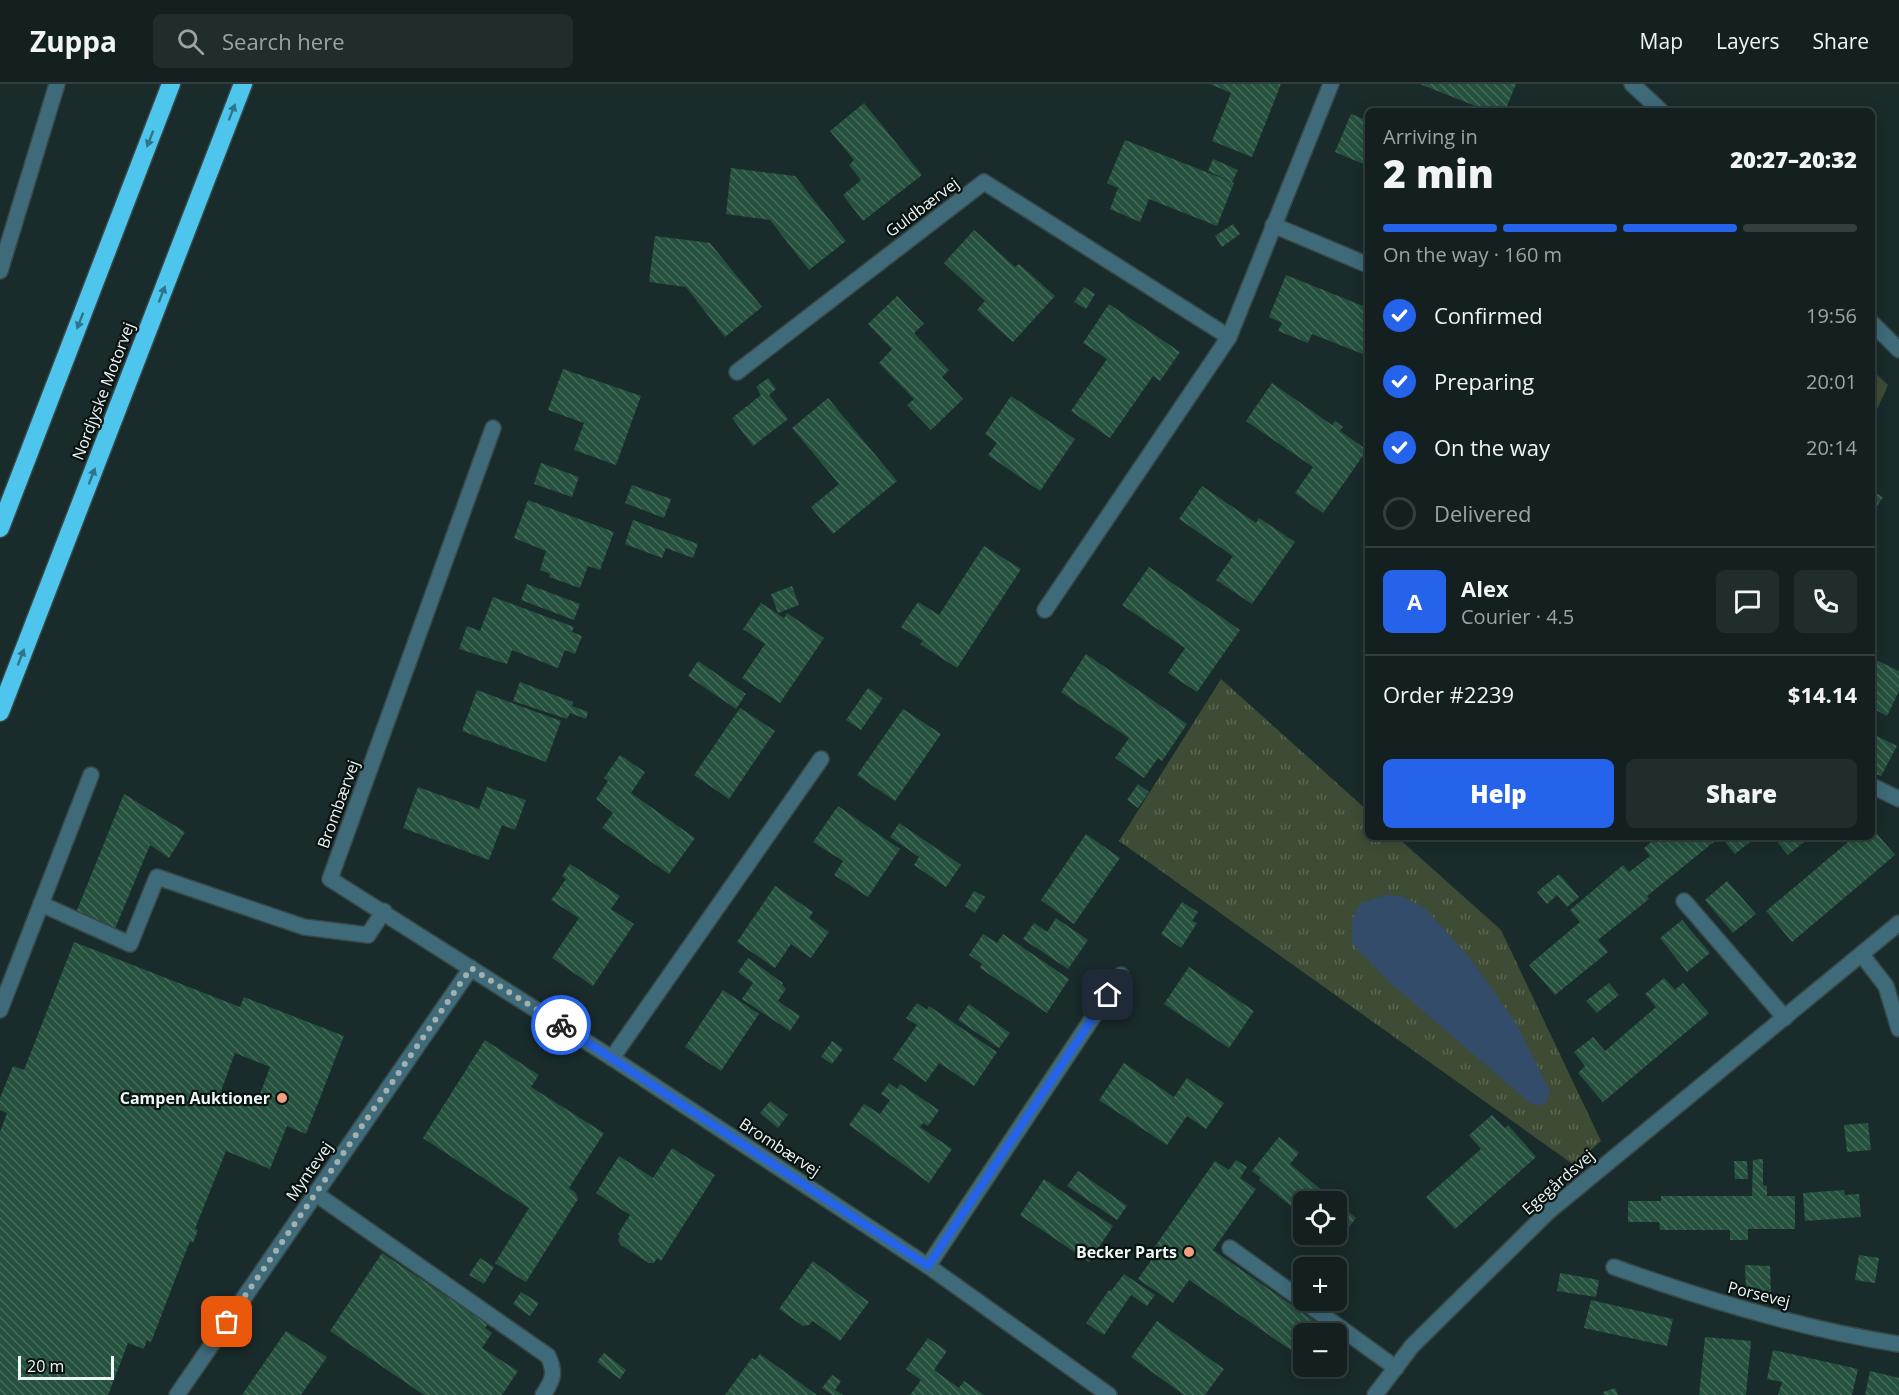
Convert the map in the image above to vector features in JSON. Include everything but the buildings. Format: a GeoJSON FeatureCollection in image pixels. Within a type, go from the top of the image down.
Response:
{"type":"FeatureCollection","features":[{"type":"Feature","properties":{"kind":"highway"},"geometry":{"type":"LineString","coordinates":[[0,528],[171,84]]}},
{"type":"Feature","properties":{"kind":"highway","name":"Nordjyske Motorvej"},"geometry":{"type":"LineString","coordinates":[[0,712],[243,84]]}},
{"type":"Feature","properties":{"kind":"street"},"geometry":{"type":"LineString","coordinates":[[0,271],[57,84]]}},
{"type":"Feature","properties":{"kind":"street"},"geometry":{"type":"LineString","coordinates":[[1045,610],[1229,337],[1331,84]]}},
{"type":"Feature","properties":{"kind":"street"},"geometry":{"type":"LineString","coordinates":[[1632,84],[1658,108]]}},
{"type":"Feature","properties":{"kind":"street","name":"Guldbærvej"},"geometry":{"type":"LineString","coordinates":[[737,372],[984,182],[1229,337]]}},
{"type":"Feature","properties":{"kind":"street"},"geometry":{"type":"LineString","coordinates":[[1273,225],[1365,264]]}},
{"type":"Feature","properties":{"kind":"street"},"geometry":{"type":"LineString","coordinates":[[1875,326],[1899,350]]}},
{"type":"Feature","properties":{"kind":"street","name":"Brombærvej"},"geometry":{"type":"LineString","coordinates":[[493,428],[330,879],[384,911],[612,1058],[928,1266],[1109,1395]]}},
{"type":"Feature","properties":{"kind":"street"},"geometry":{"type":"LineString","coordinates":[[612,1058],[821,759]]}},
{"type":"Feature","properties":{"kind":"street"},"geometry":{"type":"LineString","coordinates":[[0,1010],[91,775]]}},
{"type":"Feature","properties":{"kind":"street"},"geometry":{"type":"LineString","coordinates":[[1875,787],[1899,799]]}},
{"type":"Feature","properties":{"kind":"street"},"geometry":{"type":"LineString","coordinates":[[41,904],[130,944],[157,877],[304,927],[368,935],[384,911]]}},
{"type":"Feature","properties":{"kind":"street"},"geometry":{"type":"LineString","coordinates":[[1684,901],[1785,1017]]}},
{"type":"Feature","properties":{"kind":"street","name":"Egegårdsvej"},"geometry":{"type":"LineString","coordinates":[[1375,1395],[1412,1347],[1548,1212],[1899,923]]}},
{"type":"Feature","properties":{"kind":"street"},"geometry":{"type":"LineString","coordinates":[[1862,955],[1886,986],[1899,1029]]}},
{"type":"Feature","properties":{"kind":"street","name":"Myntevej"},"geometry":{"type":"LineString","coordinates":[[177,1395],[471,968]]}},
{"type":"Feature","properties":{"kind":"street"},"geometry":{"type":"LineString","coordinates":[[928,1266],[1121,975]]}},
{"type":"Feature","properties":{"kind":"street"},"geometry":{"type":"LineString","coordinates":[[316,1194],[548,1356],[554,1370],[553,1381],[543,1395]]}},
{"type":"Feature","properties":{"kind":"street"},"geometry":{"type":"LineString","coordinates":[[1230,1248],[1396,1368]]}},
{"type":"Feature","properties":{"kind":"street","name":"Porsevej"},"geometry":{"type":"LineString","coordinates":[[1614,1267],[1701,1298],[1865,1339],[1899,1344]]}},
{"type":"Feature","properties":{"kind":"green space"},"geometry":{"type":"Polygon","coordinates":[[[1875,373],[1888,385],[1875,413],[1875,373]]]}},
{"type":"Feature","properties":{"kind":"green space"},"geometry":{"type":"Polygon","coordinates":[[[1221,679],[1365,808],[1365,840],[1400,840],[1501,930],[1601,1141],[1574,1165],[1119,841],[1221,679]]]}},
{"type":"Feature","properties":{"kind":"water"},"geometry":{"type":"Polygon","coordinates":[[[1387,895],[1401,896],[1425,908],[1470,958],[1516,1023],[1550,1091],[1546,1103],[1537,1106],[1530,1103],[1387,980],[1352,943],[1352,920],[1361,903],[1387,895]]]}},
{"type":"Feature","properties":{"kind":"way so far"},"geometry":{"type":"LineString","coordinates":[[227,1322],[471,968],[561,1025]]}},
{"type":"Feature","properties":{"kind":"place","name":"Campen Auktioner"},"geometry":{"type":"Point","coordinates":[282,1098]}},
{"type":"Feature","properties":{"kind":"place","name":"Becker Parts"},"geometry":{"type":"Point","coordinates":[1189,1252]}},
{"type":"Feature","properties":{"kind":"route"},"geometry":{"type":"LineString","coordinates":[[561,1025],[928,1266],[1108,995]]}}]}
